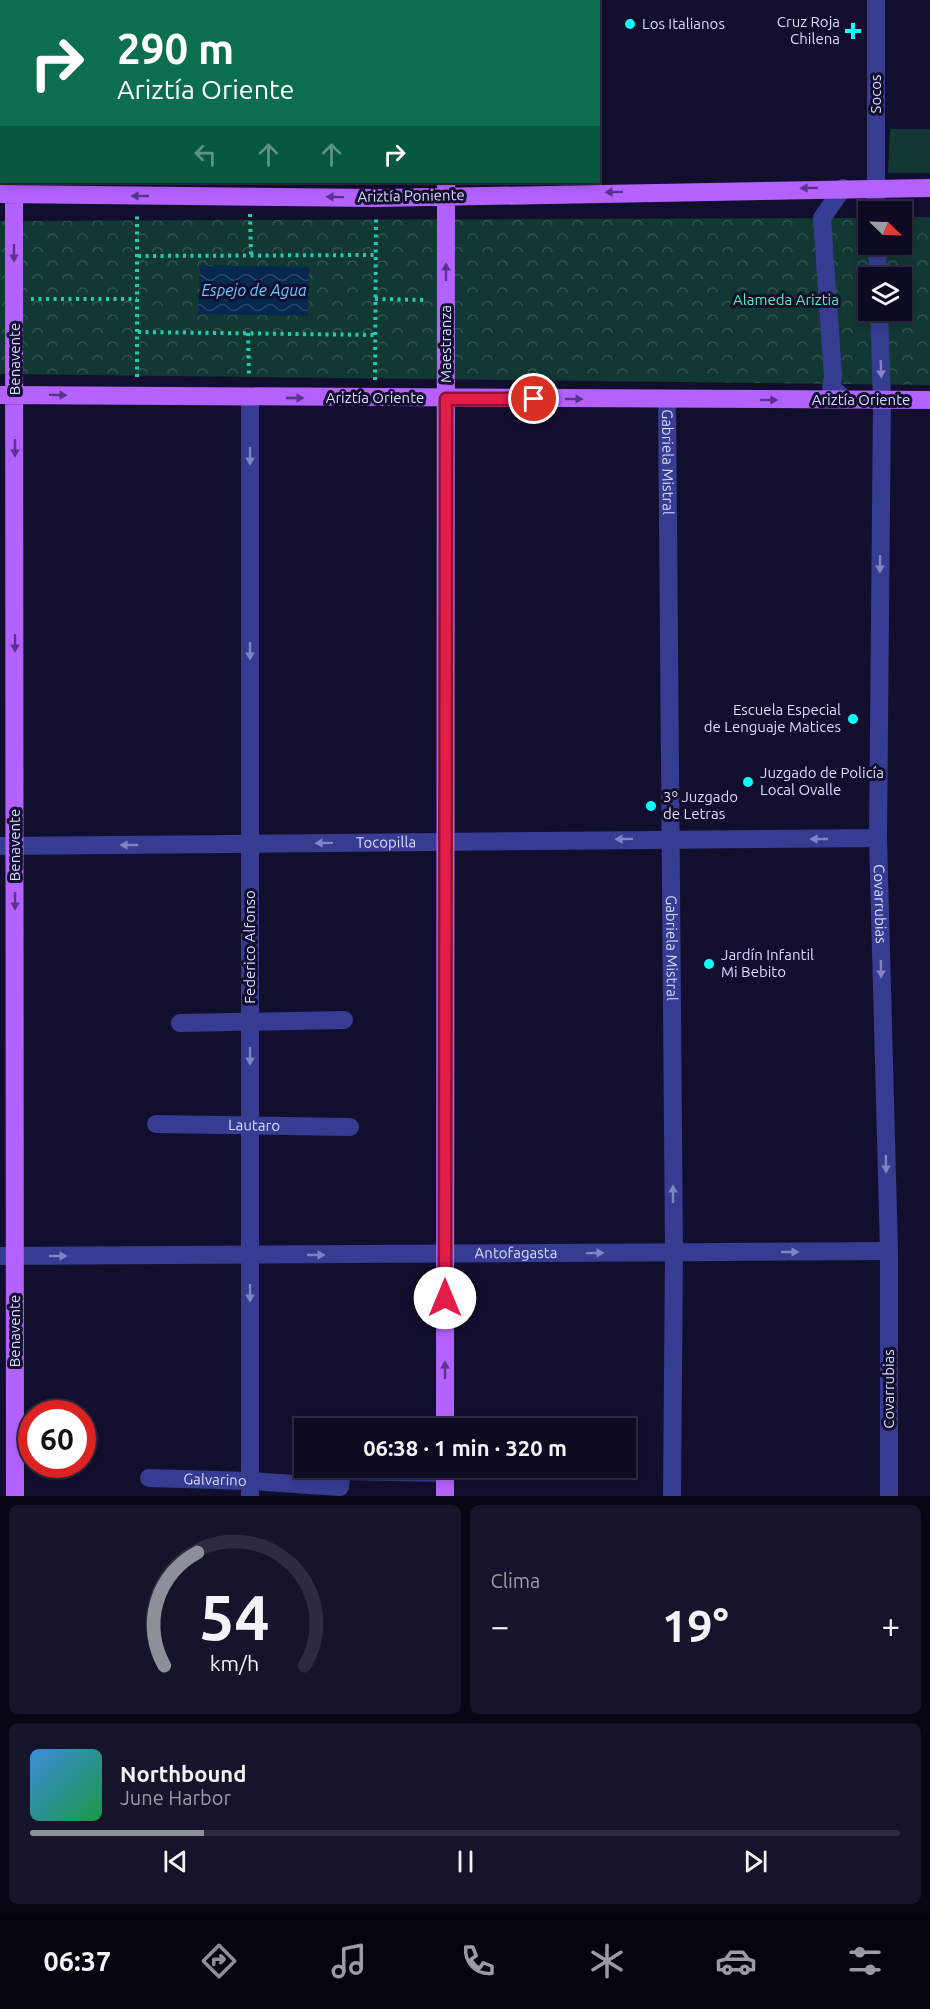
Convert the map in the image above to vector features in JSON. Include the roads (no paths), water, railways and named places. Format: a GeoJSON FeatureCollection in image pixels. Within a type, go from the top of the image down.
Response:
{"type":"FeatureCollection","features":[{"type":"Feature","properties":{"kind":"main road","name":"Ariztía Poniente"},"geometry":{"type":"LineString","coordinates":[[10,190],[137,196],[377,198],[446,189],[930,188]]}},
{"type":"Feature","properties":{"kind":"main road","name":"Maestranza"},"geometry":{"type":"LineString","coordinates":[[445,1418],[446,189]]}},
{"type":"Feature","properties":{"kind":"main road","name":"Benavente"},"geometry":{"type":"LineString","coordinates":[[10,190],[14,299],[7,394],[7,1256],[15,1496]]}},
{"type":"Feature","properties":{"kind":"main road","name":"Ariztía Oriente"},"geometry":{"type":"LineString","coordinates":[[7,394],[250,398],[930,400]]}},
{"type":"Feature","properties":{"kind":"main road"},"geometry":{"type":"LineString","coordinates":[[445,1478],[445,1496]]}},
{"type":"Feature","properties":{"kind":"street","name":"Socos"},"geometry":{"type":"LineString","coordinates":[[875,187],[876,0]]}},
{"type":"Feature","properties":{"kind":"street"},"geometry":{"type":"LineString","coordinates":[[875,187],[876,201]]}},
{"type":"Feature","properties":{"kind":"street"},"geometry":{"type":"LineString","coordinates":[[843,188],[822,218],[833,376],[831,387],[846,400]]}},
{"type":"Feature","properties":{"kind":"street","name":"Covarrubias"},"geometry":{"type":"LineString","coordinates":[[879,321],[882,400],[878,838],[889,1251],[889,1496]]}},
{"type":"Feature","properties":{"kind":"street","name":"Federico Alfonso"},"geometry":{"type":"LineString","coordinates":[[250,398],[250,1488]]}},
{"type":"Feature","properties":{"kind":"street","name":"Gabriela Mistral"},"geometry":{"type":"LineString","coordinates":[[667,399],[674,1252],[672,1496]]}},
{"type":"Feature","properties":{"kind":"street","name":"Tocopilla"},"geometry":{"type":"LineString","coordinates":[[7,846],[250,845],[671,838],[878,838]]}},
{"type":"Feature","properties":{"kind":"street"},"geometry":{"type":"LineString","coordinates":[[180,1023],[344,1020]]}},
{"type":"Feature","properties":{"kind":"street","name":"Lautaro"},"geometry":{"type":"LineString","coordinates":[[156,1124],[350,1126]]}},
{"type":"Feature","properties":{"kind":"street","name":"Antofagasta"},"geometry":{"type":"LineString","coordinates":[[7,1256],[889,1251]]}},
{"type":"Feature","properties":{"kind":"street","name":"Galvarino"},"geometry":{"type":"LineString","coordinates":[[149,1478],[250,1488],[340,1487],[341,1478]]}},
{"type":"Feature","properties":{"kind":"water","name":"Espejo de Agua"},"geometry":{"type":"Polygon","coordinates":[[[200,265],[309,267],[308,316],[198,314],[200,265]]]}},
{"type":"Feature","properties":{"kind":"place","name":"Los Italianos"},"geometry":{"type":"Point","coordinates":[630,24]}},
{"type":"Feature","properties":{"kind":"place","name":"Cruz Roja Chilena"},"geometry":{"type":"Point","coordinates":[853,31]}},
{"type":"Feature","properties":{"kind":"place","name":"Escuela Especial de Lenguaje Matices"},"geometry":{"type":"Point","coordinates":[853,719]}},
{"type":"Feature","properties":{"kind":"place","name":"Juzgado de Policía Local Ovalle"},"geometry":{"type":"Point","coordinates":[748,782]}},
{"type":"Feature","properties":{"kind":"place","name":"3º Juzgado de Letras"},"geometry":{"type":"Point","coordinates":[651,806]}},
{"type":"Feature","properties":{"kind":"place","name":"Jardín Infantil Mi Bebito"},"geometry":{"type":"Point","coordinates":[709,964]}},
{"type":"Feature","properties":{"kind":"park label","name":"Alameda Ariztia"},"geometry":{"type":"Point","coordinates":[786,300]}}]}
